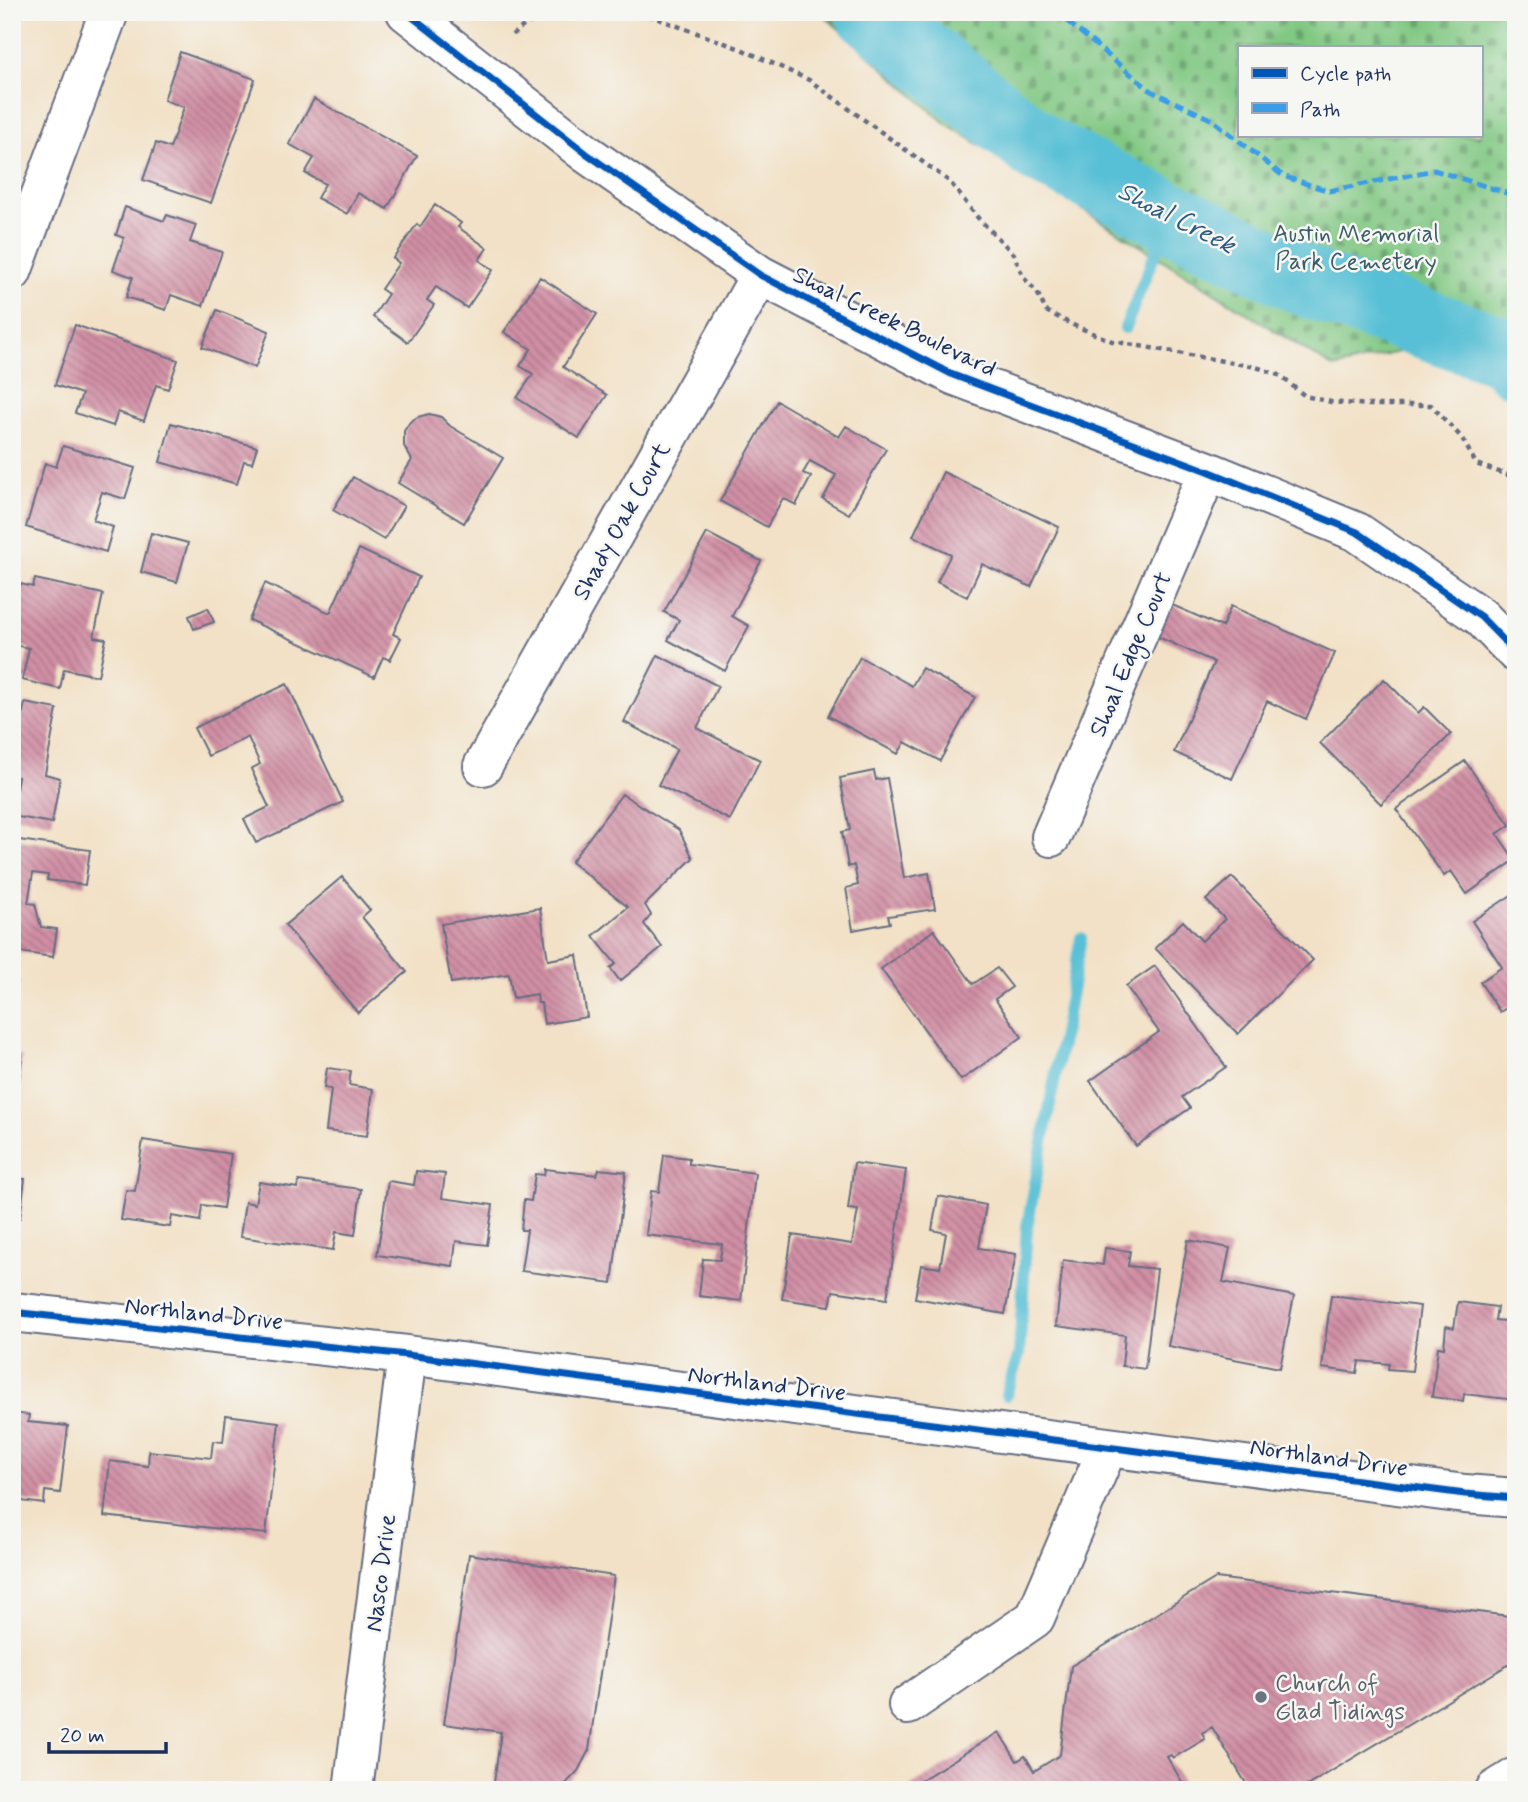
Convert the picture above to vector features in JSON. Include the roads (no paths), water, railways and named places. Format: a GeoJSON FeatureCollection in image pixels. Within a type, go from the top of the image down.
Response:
{"type":"FeatureCollection","features":[{"type":"Feature","properties":{"kind":"street"},"geometry":{"type":"LineString","coordinates":[[12,272],[109,12]]}},
{"type":"Feature","properties":{"kind":"street","name":"Shoal Creek Boulevard"},"geometry":{"type":"LineString","coordinates":[[406,12],[587,154],[760,275],[953,375],[1208,471],[1357,532],[1481,617],[1516,653]]}},
{"type":"Feature","properties":{"kind":"street","name":"Shady Oak Court"},"geometry":{"type":"LineString","coordinates":[[483,766],[760,275]]}},
{"type":"Feature","properties":{"kind":"street","name":"Shoal Edge Court"},"geometry":{"type":"LineString","coordinates":[[1051,837],[1208,471]]}},
{"type":"Feature","properties":{"kind":"street","name":"Northland Drive"},"geometry":{"type":"LineString","coordinates":[[12,1312],[407,1355],[1451,1492],[1516,1498]]}},
{"type":"Feature","properties":{"kind":"street","name":"Nasco Drive"},"geometry":{"type":"LineString","coordinates":[[353,1790],[407,1355]]}},
{"type":"Feature","properties":{"kind":"street"},"geometry":{"type":"LineString","coordinates":[[908,1705],[1035,1618],[1108,1447]]}},
{"type":"Feature","properties":{"kind":"street"},"geometry":{"type":"LineString","coordinates":[[1495,1790],[1516,1777]]}},
{"type":"Feature","properties":{"kind":"waterway","name":"Shoal Creek"},"geometry":{"type":"LineString","coordinates":[[870,12],[1040,149],[1309,283],[1504,352],[1516,363]]}},
{"type":"Feature","properties":{"kind":"waterway"},"geometry":{"type":"LineString","coordinates":[[1125,328],[1170,216]]}},
{"type":"Feature","properties":{"kind":"waterway"},"geometry":{"type":"LineString","coordinates":[[1006,1395],[1019,1354],[1027,1227],[1081,938]]}},
{"type":"Feature","properties":{"kind":"place","name":"Church of Glad Tidings"},"geometry":{"type":"Point","coordinates":[1261,1697]}},
{"type":"Feature","properties":{"kind":"park label","name":"Austin Memorial Park Cemetery"},"geometry":{"type":"Point","coordinates":[1356,247]}}]}
